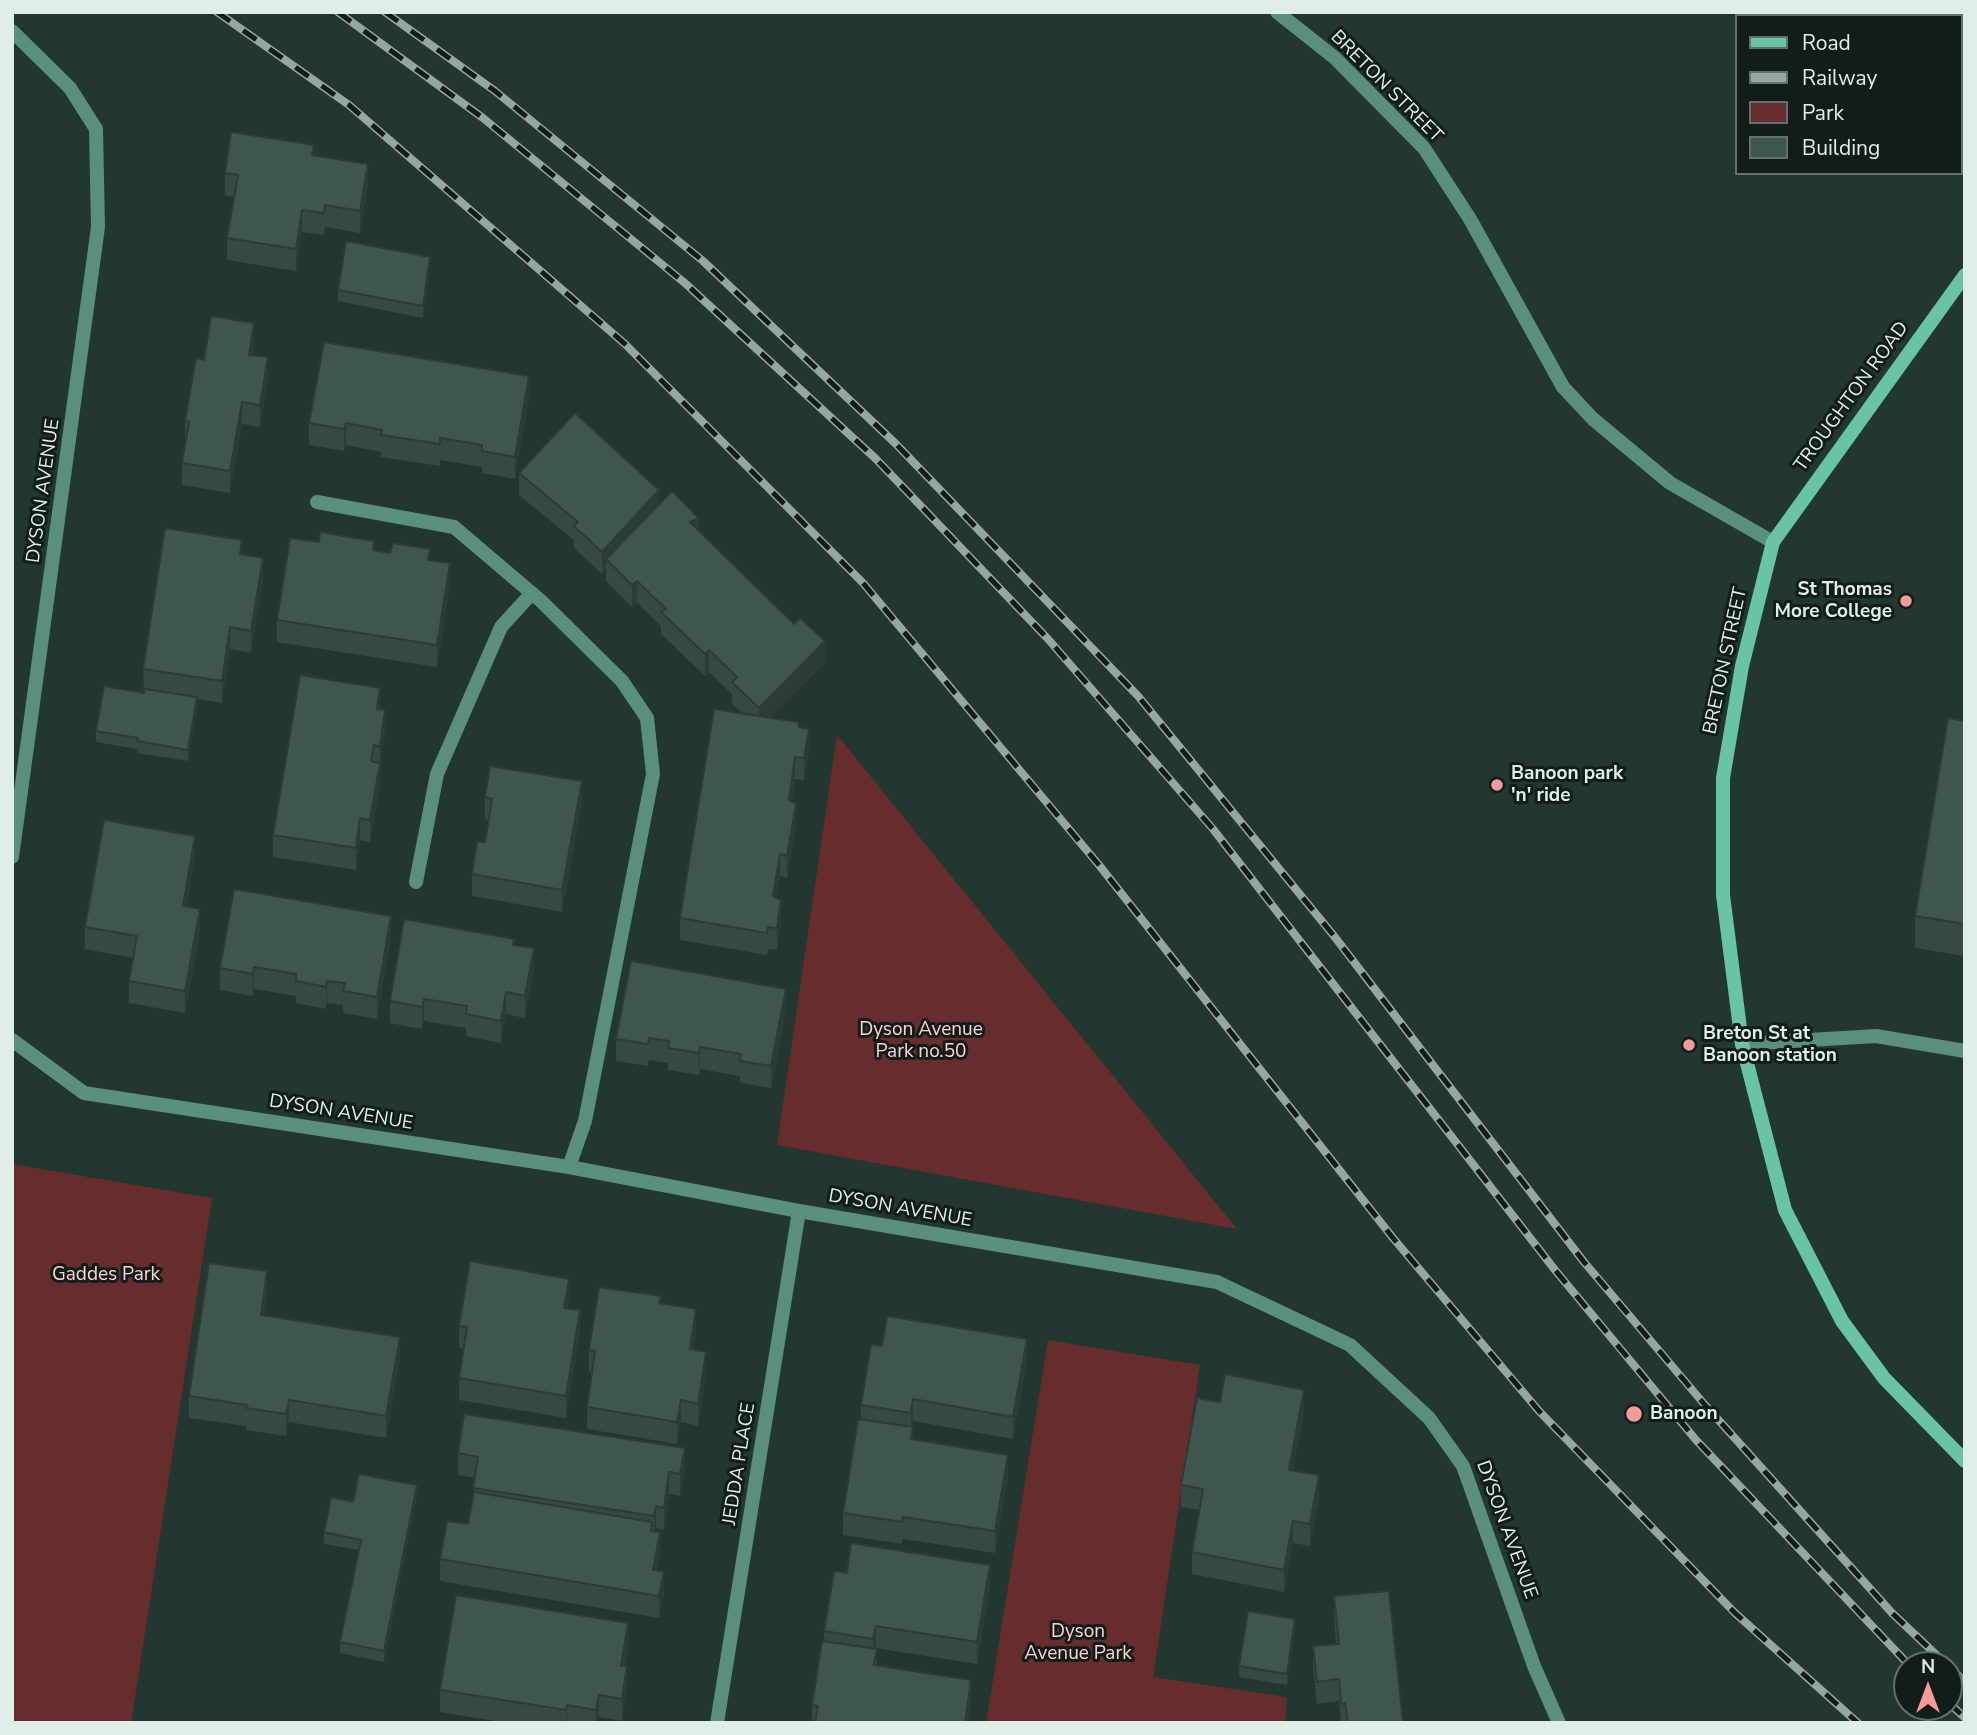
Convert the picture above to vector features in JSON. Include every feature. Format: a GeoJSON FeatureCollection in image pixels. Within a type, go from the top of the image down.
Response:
{"type":"FeatureCollection","features":[{"type":"Feature","properties":{"kind":"street","name":"BRETON STREET"},"geometry":{"type":"LineString","coordinates":[[1278,12],[1335,58],[1423,149],[1470,219],[1563,387],[1593,419],[1670,483],[1773,542],[1742,666],[1723,778],[1723,895],[1742,1044],[1785,1210],[1842,1321],[1884,1378],[1965,1461]]}},
{"type":"Feature","properties":{"kind":"street","name":"DYSON AVENUE"},"geometry":{"type":"LineString","coordinates":[[12,31],[69,88],[96,129],[99,227],[12,857]]}},
{"type":"Feature","properties":{"kind":"street","name":"TROUGHTON ROAD"},"geometry":{"type":"LineString","coordinates":[[1773,542],[1965,275]]}},
{"type":"Feature","properties":{"kind":"street"},"geometry":{"type":"LineString","coordinates":[[317,502],[454,527],[532,593],[622,681],[647,718],[653,774],[584,1121],[569,1167]]}},
{"type":"Feature","properties":{"kind":"street"},"geometry":{"type":"LineString","coordinates":[[416,882],[437,774],[501,626],[532,593]]}},
{"type":"Feature","properties":{"kind":"street"},"geometry":{"type":"LineString","coordinates":[[1742,1044],[1875,1036],[1965,1051]]}},
{"type":"Feature","properties":{"kind":"street","name":"DYSON AVENUE"},"geometry":{"type":"LineString","coordinates":[[12,1040],[84,1093],[569,1167],[799,1211],[1217,1282],[1350,1345],[1429,1418],[1463,1466],[1534,1666],[1559,1723]]}},
{"type":"Feature","properties":{"kind":"street","name":"JEDDA PLACE"},"geometry":{"type":"LineString","coordinates":[[717,1723],[799,1211]]}},
{"type":"Feature","properties":{"kind":"green space","name":"Dyson Avenue Park no.50"},"geometry":{"type":"Polygon","coordinates":[[[837,735],[1237,1229],[777,1145],[837,735]]]}},
{"type":"Feature","properties":{"kind":"green space","name":"Gaddes Park"},"geometry":{"type":"Polygon","coordinates":[[[12,1164],[212,1198],[131,1723],[12,1723],[12,1164]]]}},
{"type":"Feature","properties":{"kind":"green space","name":"Dyson Avenue Park"},"geometry":{"type":"Polygon","coordinates":[[[1048,1340],[1200,1365],[1153,1677],[1287,1697],[1285,1723],[986,1723],[1048,1340]]]}},
{"type":"Feature","properties":{"kind":"building"},"geometry":{"type":"Polygon","coordinates":[[[231,132],[314,145],[312,155],[368,164],[360,211],[325,205],[324,213],[302,210],[296,249],[227,238],[238,175],[225,173],[231,132]]]}},
{"type":"Feature","properties":{"kind":"building"},"geometry":{"type":"Polygon","coordinates":[[[346,241],[430,257],[423,306],[338,290],[346,241]]]}},
{"type":"Feature","properties":{"kind":"building"},"geometry":{"type":"Polygon","coordinates":[[[211,316],[254,323],[249,355],[268,357],[260,405],[242,402],[230,471],[182,463],[189,422],[185,421],[196,358],[204,360],[211,316]]]}},
{"type":"Feature","properties":{"kind":"building"},"geometry":{"type":"Polygon","coordinates":[[[324,342],[529,376],[515,457],[482,451],[482,445],[440,438],[440,444],[381,435],[382,430],[346,423],[344,429],[309,423],[324,342]]]}},
{"type":"Feature","properties":{"kind":"building"},"geometry":{"type":"Polygon","coordinates":[[[575,413],[659,490],[602,552],[574,526],[578,522],[519,473],[575,413]]]}},
{"type":"Feature","properties":{"kind":"building"},"geometry":{"type":"Polygon","coordinates":[[[672,491],[699,518],[690,522],[794,624],[800,618],[825,641],[759,708],[732,682],[737,677],[709,650],[705,654],[661,612],[666,609],[637,581],[632,585],[606,559],[672,491]]]}},
{"type":"Feature","properties":{"kind":"building"},"geometry":{"type":"Polygon","coordinates":[[[165,528],[242,540],[240,554],[263,558],[251,631],[230,627],[222,681],[143,669],[165,528]]]}},
{"type":"Feature","properties":{"kind":"building"},"geometry":{"type":"Polygon","coordinates":[[[320,532],[374,541],[373,550],[390,553],[393,543],[430,549],[428,560],[450,563],[437,645],[277,620],[290,538],[319,542],[320,532]]]}},
{"type":"Feature","properties":{"kind":"building"},"geometry":{"type":"Polygon","coordinates":[[[300,675],[380,688],[377,709],[385,710],[380,747],[374,745],[371,761],[380,763],[370,820],[360,818],[356,848],[273,835],[300,675]]]}},
{"type":"Feature","properties":{"kind":"building"},"geometry":{"type":"Polygon","coordinates":[[[104,686],[144,693],[145,689],[197,697],[188,750],[96,731],[104,686]]]}},
{"type":"Feature","properties":{"kind":"building"},"geometry":{"type":"Polygon","coordinates":[[[714,709],[798,722],[799,727],[809,729],[804,758],[795,757],[789,800],[796,804],[787,856],[780,854],[773,896],[781,900],[777,928],[768,927],[767,933],[680,918],[714,709]]]}},
{"type":"Feature","properties":{"kind":"building"},"geometry":{"type":"Polygon","coordinates":[[[1948,718],[1965,721],[1965,924],[1915,916],[1948,718]]]}},
{"type":"Feature","properties":{"kind":"building"},"geometry":{"type":"Polygon","coordinates":[[[490,766],[582,781],[562,890],[472,874],[477,841],[485,842],[492,799],[485,797],[490,766]]]}},
{"type":"Feature","properties":{"kind":"building"},"geometry":{"type":"Polygon","coordinates":[[[104,820],[195,836],[183,906],[200,909],[185,991],[129,981],[137,936],[85,927],[104,820]]]}},
{"type":"Feature","properties":{"kind":"building"},"geometry":{"type":"Polygon","coordinates":[[[234,889],[391,916],[377,997],[343,991],[345,983],[327,981],[326,987],[296,981],[296,974],[254,967],[253,974],[220,968],[234,889]]]}},
{"type":"Feature","properties":{"kind":"building"},"geometry":{"type":"Polygon","coordinates":[[[404,919],[514,939],[513,945],[534,948],[525,996],[506,992],[501,1021],[466,1014],[467,1006],[424,999],[422,1007],[390,1001],[404,919]]]}},
{"type":"Feature","properties":{"kind":"building"},"geometry":{"type":"Polygon","coordinates":[[[631,961],[786,989],[771,1066],[740,1061],[741,1054],[700,1047],[699,1053],[668,1048],[669,1041],[649,1038],[648,1044],[616,1039],[631,961]]]}},
{"type":"Feature","properties":{"kind":"building"},"geometry":{"type":"Polygon","coordinates":[[[470,1261],[569,1279],[564,1308],[580,1310],[566,1396],[459,1378],[467,1327],[459,1326],[470,1261]]]}},
{"type":"Feature","properties":{"kind":"building"},"geometry":{"type":"Polygon","coordinates":[[[209,1263],[267,1271],[261,1315],[400,1337],[386,1416],[289,1400],[286,1414],[189,1396],[209,1263]]]}},
{"type":"Feature","properties":{"kind":"building"},"geometry":{"type":"Polygon","coordinates":[[[599,1287],[661,1296],[659,1303],[696,1309],[690,1349],[706,1352],[698,1404],[681,1400],[677,1422],[587,1407],[595,1351],[589,1350],[599,1287]]]}},
{"type":"Feature","properties":{"kind":"building"},"geometry":{"type":"Polygon","coordinates":[[[887,1316],[1027,1339],[1013,1417],[913,1399],[911,1413],[861,1405],[871,1344],[882,1346],[887,1316]]]}},
{"type":"Feature","properties":{"kind":"building"},"geometry":{"type":"Polygon","coordinates":[[[1225,1374],[1304,1390],[1289,1470],[1319,1475],[1310,1524],[1293,1521],[1284,1570],[1192,1552],[1203,1489],[1181,1485],[1197,1398],[1220,1402],[1225,1374]]]}},
{"type":"Feature","properties":{"kind":"building"},"geometry":{"type":"Polygon","coordinates":[[[464,1414],[685,1448],[680,1474],[669,1472],[664,1508],[656,1506],[654,1516],[473,1488],[478,1457],[458,1453],[464,1414]]]}},
{"type":"Feature","properties":{"kind":"building"},"geometry":{"type":"Polygon","coordinates":[[[858,1419],[913,1427],[911,1439],[1008,1455],[995,1531],[903,1517],[902,1522],[843,1513],[858,1419]]]}},
{"type":"Feature","properties":{"kind":"building"},"geometry":{"type":"Polygon","coordinates":[[[359,1474],[417,1485],[384,1651],[340,1642],[361,1540],[324,1532],[331,1497],[353,1502],[359,1474]]]}},
{"type":"Feature","properties":{"kind":"building"},"geometry":{"type":"Polygon","coordinates":[[[474,1492],[652,1522],[651,1531],[660,1532],[653,1570],[664,1571],[659,1596],[440,1559],[447,1521],[468,1524],[474,1492]]]}},
{"type":"Feature","properties":{"kind":"building"},"geometry":{"type":"Polygon","coordinates":[[[851,1543],[990,1565],[977,1642],[876,1626],[873,1639],[824,1631],[834,1571],[847,1573],[851,1543]]]}},
{"type":"Feature","properties":{"kind":"building"},"geometry":{"type":"Polygon","coordinates":[[[1389,1591],[1403,1722],[1348,1723],[1345,1703],[1341,1704],[1339,1679],[1317,1682],[1313,1646],[1339,1644],[1334,1596],[1389,1591]]]}},
{"type":"Feature","properties":{"kind":"building"},"geometry":{"type":"Polygon","coordinates":[[[456,1595],[628,1623],[621,1666],[627,1665],[622,1699],[599,1695],[596,1710],[567,1705],[566,1710],[440,1690],[456,1595]]]}},
{"type":"Feature","properties":{"kind":"building"},"geometry":{"type":"Polygon","coordinates":[[[1248,1611],[1295,1619],[1287,1674],[1239,1666],[1248,1611]]]}},
{"type":"Feature","properties":{"kind":"building"},"geometry":{"type":"Polygon","coordinates":[[[822,1641],[877,1649],[874,1665],[971,1680],[965,1723],[815,1723],[818,1706],[812,1705],[822,1641]]]}},
{"type":"Feature","properties":{"kind":"railway"},"geometry":{"type":"LineString","coordinates":[[217,12],[349,105],[625,344],[863,583],[1099,865],[1393,1238],[1539,1411],[1735,1613],[1858,1723]]}},
{"type":"Feature","properties":{"kind":"railway"},"geometry":{"type":"LineString","coordinates":[[338,12],[483,118],[686,284],[876,459],[1048,639],[1213,829],[1555,1270],[1696,1440],[1896,1651]]}},
{"type":"Feature","properties":{"kind":"railway"},"geometry":{"type":"LineString","coordinates":[[385,12],[495,91],[703,261],[896,444],[1138,696],[1334,936],[1584,1262],[1705,1405],[1892,1613],[1932,1651]]}},
{"type":"Feature","properties":{"kind":"place","name":"St Thomas More College"},"geometry":{"type":"Point","coordinates":[1906,601]}},
{"type":"Feature","properties":{"kind":"place","name":"Banoon park 'n' ride"},"geometry":{"type":"Point","coordinates":[1497,785]}},
{"type":"Feature","properties":{"kind":"place","name":"Breton St at Banoon station"},"geometry":{"type":"Point","coordinates":[1689,1045]}},
{"type":"Feature","properties":{"kind":"place","name":"Banoon"},"geometry":{"type":"Point","coordinates":[1634,1414]}}]}
